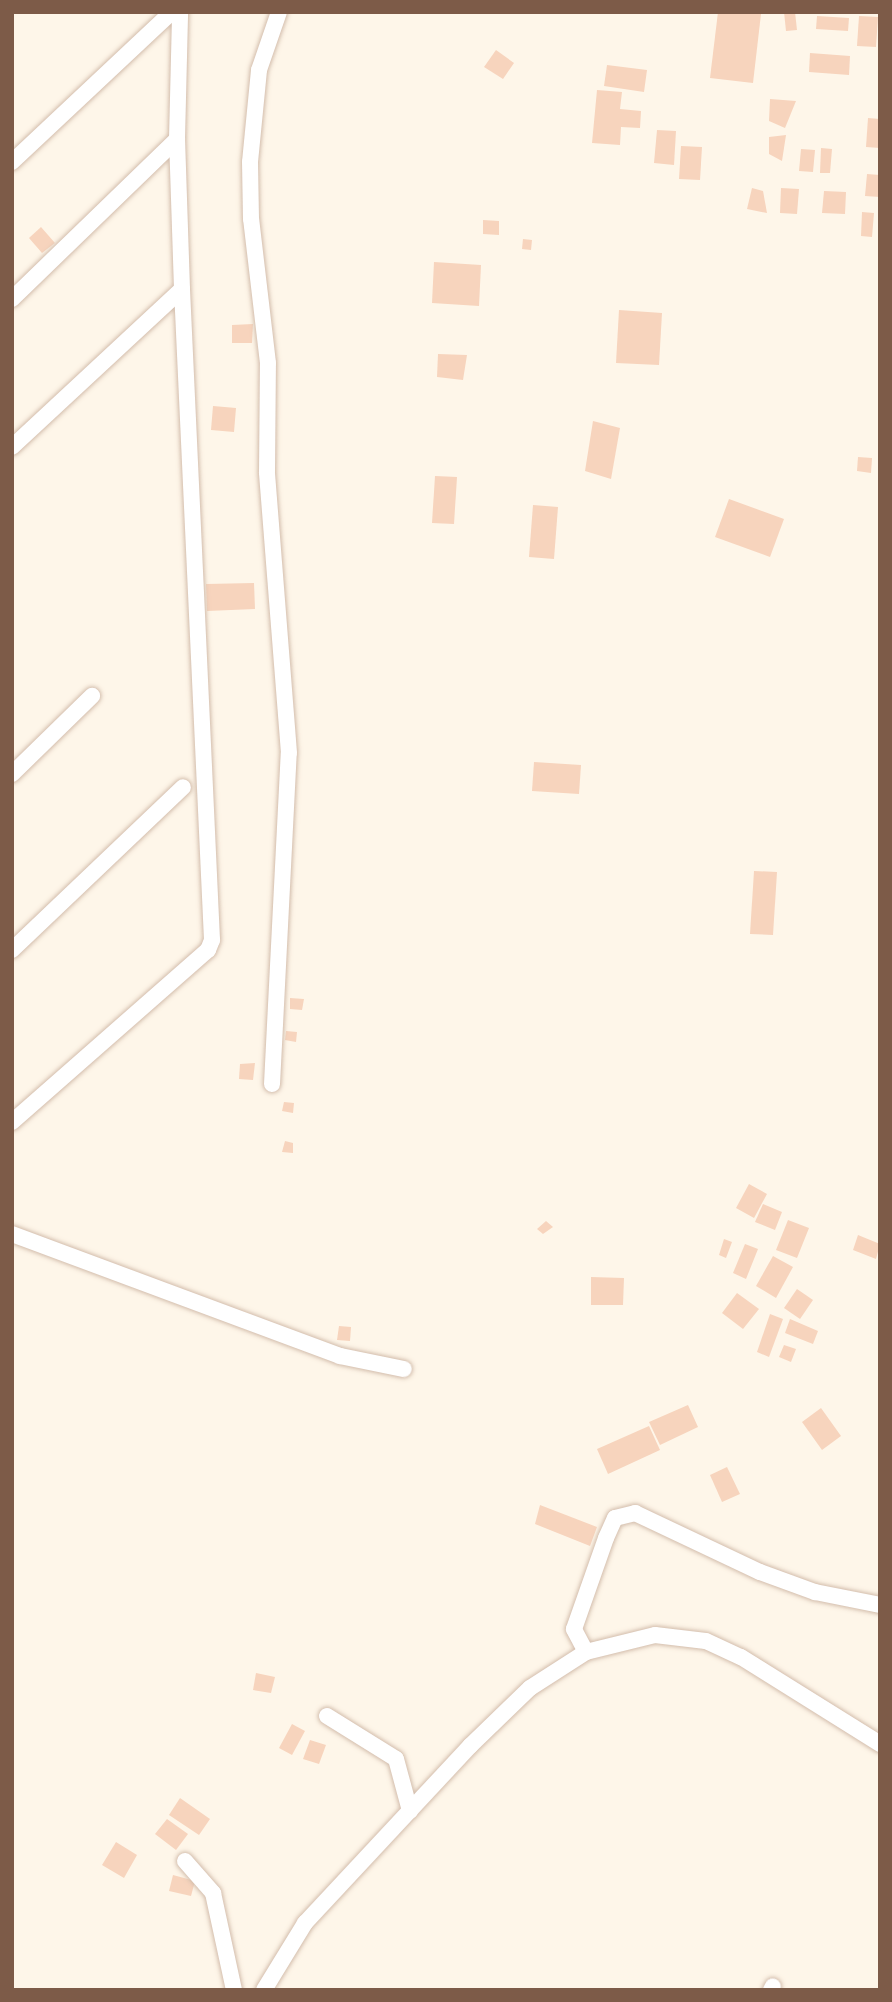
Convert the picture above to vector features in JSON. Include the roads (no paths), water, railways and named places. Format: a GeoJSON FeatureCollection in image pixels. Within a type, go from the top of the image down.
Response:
{"type":"FeatureCollection","features":[{"type":"Feature","properties":{"kind":"street"},"geometry":{"type":"LineString","coordinates":[[12,162],[172,12]]}},
{"type":"Feature","properties":{"kind":"street"},"geometry":{"type":"LineString","coordinates":[[12,1122],[208,950],[212,940],[177,139],[180,12]]}},
{"type":"Feature","properties":{"kind":"street"},"geometry":{"type":"LineString","coordinates":[[272,1084],[289,753],[267,472],[268,363],[250,219],[250,162],[259,70],[279,12]]}},
{"type":"Feature","properties":{"kind":"street"},"geometry":{"type":"LineString","coordinates":[[12,299],[177,139]]}},
{"type":"Feature","properties":{"kind":"street"},"geometry":{"type":"LineString","coordinates":[[12,447],[183,289]]}},
{"type":"Feature","properties":{"kind":"street"},"geometry":{"type":"LineString","coordinates":[[12,774],[92,696]]}},
{"type":"Feature","properties":{"kind":"street"},"geometry":{"type":"LineString","coordinates":[[12,950],[183,787]]}},
{"type":"Feature","properties":{"kind":"street"},"geometry":{"type":"LineString","coordinates":[[12,1234],[340,1356],[404,1369]]}},
{"type":"Feature","properties":{"kind":"street"},"geometry":{"type":"LineString","coordinates":[[586,1652],[574,1629],[606,1538],[615,1518],[635,1513],[771,1576],[816,1592],[880,1605]]}},
{"type":"Feature","properties":{"kind":"street"},"geometry":{"type":"LineString","coordinates":[[264,1990],[305,1923],[410,1811],[530,1688],[586,1652],[655,1635],[706,1641],[741,1657],[880,1744]]}},
{"type":"Feature","properties":{"kind":"street"},"geometry":{"type":"LineString","coordinates":[[327,1716],[396,1759],[410,1811]]}},
{"type":"Feature","properties":{"kind":"street"},"geometry":{"type":"LineString","coordinates":[[185,1861],[213,1892],[234,1990]]}}]}
